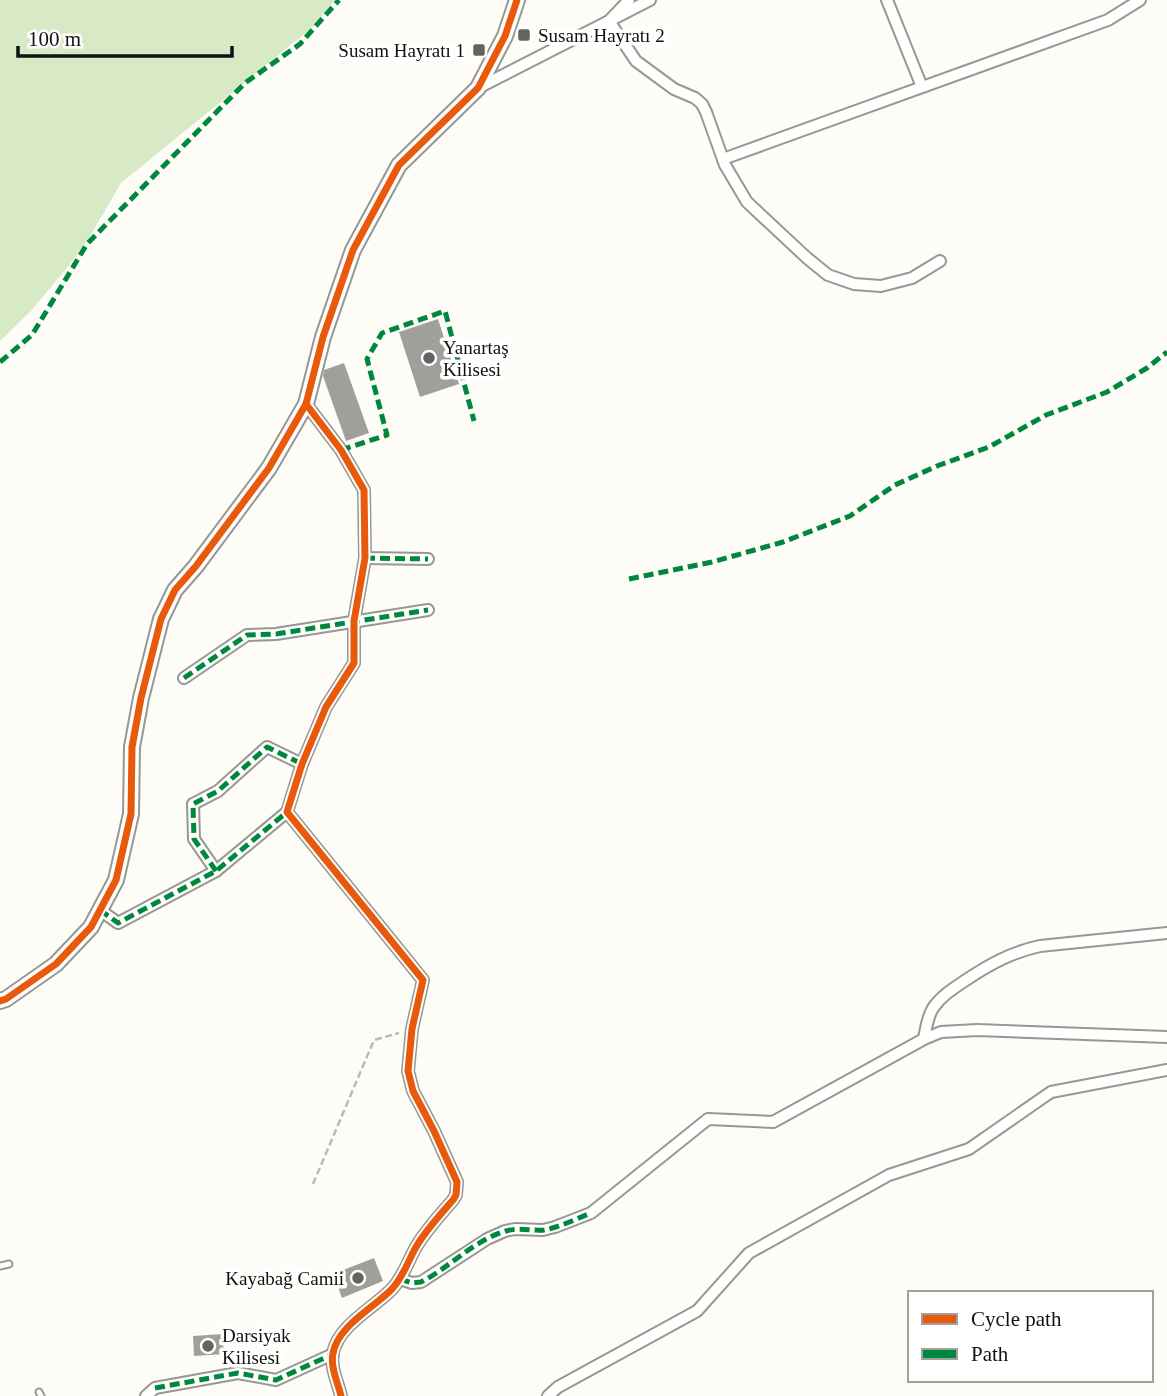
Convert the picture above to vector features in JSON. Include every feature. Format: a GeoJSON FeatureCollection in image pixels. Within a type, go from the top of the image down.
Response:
{"type":"FeatureCollection","features":[{"type":"Feature","properties":{"kind":"street"},"geometry":{"type":"LineString","coordinates":[[478,88],[505,36],[517,0]]}},
{"type":"Feature","properties":{"kind":"street"},"geometry":{"type":"LineString","coordinates":[[609,21],[629,0]]}},
{"type":"Feature","properties":{"kind":"street"},"geometry":{"type":"LineString","coordinates":[[0,1001],[56,964],[91,927],[116,880],[131,814],[132,747],[161,619],[175,590],[269,468],[306,404],[323,337],[353,250],[399,165],[478,88],[650,0]]}},
{"type":"Feature","properties":{"kind":"street"},"geometry":{"type":"LineString","coordinates":[[887,0],[922,88]]}},
{"type":"Feature","properties":{"kind":"street"},"geometry":{"type":"LineString","coordinates":[[723,159],[1108,20],[1140,0]]}},
{"type":"Feature","properties":{"kind":"street"},"geometry":{"type":"LineString","coordinates":[[609,21],[636,61],[674,89],[702,104],[725,165],[747,202],[828,275],[854,285],[881,286],[912,278],[940,261]]}},
{"type":"Feature","properties":{"kind":"street"},"geometry":{"type":"LineString","coordinates":[[100,910],[118,923],[216,871],[287,812],[302,764],[326,707],[354,663],[354,621],[365,558],[365,490],[341,450],[306,404]]}},
{"type":"Feature","properties":{"kind":"street"},"geometry":{"type":"LineString","coordinates":[[365,558],[428,559]]}},
{"type":"Feature","properties":{"kind":"street"},"geometry":{"type":"LineString","coordinates":[[184,678],[247,635],[276,634],[428,610]]}},
{"type":"Feature","properties":{"kind":"street"},"geometry":{"type":"LineString","coordinates":[[216,871],[194,839],[193,804],[218,791],[267,747],[302,764]]}},
{"type":"Feature","properties":{"kind":"street"},"geometry":{"type":"LineString","coordinates":[[287,812],[424,980],[412,1029],[408,1071],[413,1091],[451,1167],[457,1189],[457,1195],[416,1246],[400,1279],[392,1289],[355,1319],[339,1339],[333,1354],[333,1368],[341,1396]]}},
{"type":"Feature","properties":{"kind":"street"},"geometry":{"type":"LineString","coordinates":[[924,1040],[926,1024],[938,1001],[1002,958],[1040,947],[1167,933]]}},
{"type":"Feature","properties":{"kind":"street"},"geometry":{"type":"LineString","coordinates":[[400,1279],[412,1283],[421,1282],[487,1238],[505,1231],[543,1230],[591,1213],[708,1119],[773,1122],[941,1032],[978,1030],[1167,1037]]}},
{"type":"Feature","properties":{"kind":"street"},"geometry":{"type":"LineString","coordinates":[[548,1396],[558,1387],[697,1311],[749,1254],[889,1175],[969,1149],[1051,1092],[1167,1070]]}},
{"type":"Feature","properties":{"kind":"street"},"geometry":{"type":"LineString","coordinates":[[146,1396],[155,1388],[238,1373],[276,1380],[333,1354]]}},
{"type":"Feature","properties":{"kind":"lane"},"geometry":{"type":"LineString","coordinates":[[0,1266],[9,1264]]}},
{"type":"Feature","properties":{"kind":"path"},"geometry":{"type":"LineString","coordinates":[[313,1184],[374,1040],[412,1029]]}},
{"type":"Feature","properties":{"kind":"green space"},"geometry":{"type":"Polygon","coordinates":[[[0,0],[335,0],[314,26],[121,183],[71,263],[31,311],[0,341],[0,0]]]}},
{"type":"Feature","properties":{"kind":"building","name":"Yanartaş Kilisesi"},"geometry":{"type":"Polygon","coordinates":[[[438,319],[459,384],[420,397],[399,332],[438,319]]]}},
{"type":"Feature","properties":{"kind":"building"},"geometry":{"type":"Polygon","coordinates":[[[344,363],[369,433],[346,441],[323,376],[324,370],[344,363]]]}},
{"type":"Feature","properties":{"kind":"building","name":"Kayabağ Camii"},"geometry":{"type":"Polygon","coordinates":[[[374,1258],[383,1281],[342,1298],[333,1274],[374,1258]]]}},
{"type":"Feature","properties":{"kind":"building"},"geometry":{"type":"Polygon","coordinates":[[[223,1334],[224,1354],[194,1356],[193,1336],[223,1334]]]}},
{"type":"Feature","properties":{"kind":"marked path"},"geometry":{"type":"LineString","coordinates":[[0,362],[32,335],[87,244],[245,83],[300,44],[339,0]]}},
{"type":"Feature","properties":{"kind":"marked path"},"geometry":{"type":"LineString","coordinates":[[341,450],[387,435],[367,359],[382,333],[445,311],[474,421]]}},
{"type":"Feature","properties":{"kind":"marked path"},"geometry":{"type":"LineString","coordinates":[[629,579],[712,562],[783,542],[850,516],[895,485],[989,447],[1046,415],[1107,392],[1147,368],[1167,352]]}},
{"type":"Feature","properties":{"kind":"marked path"},"geometry":{"type":"LineString","coordinates":[[365,558],[428,559]]}},
{"type":"Feature","properties":{"kind":"marked path"},"geometry":{"type":"LineString","coordinates":[[184,678],[247,635],[276,634],[428,610]]}},
{"type":"Feature","properties":{"kind":"marked path"},"geometry":{"type":"LineString","coordinates":[[216,871],[194,839],[193,804],[218,791],[267,747],[302,764]]}},
{"type":"Feature","properties":{"kind":"marked path"},"geometry":{"type":"LineString","coordinates":[[100,910],[118,923],[216,871],[287,812]]}},
{"type":"Feature","properties":{"kind":"marked path"},"geometry":{"type":"LineString","coordinates":[[400,1279],[412,1283],[421,1282],[494,1235],[516,1229],[544,1230],[591,1213]]}},
{"type":"Feature","properties":{"kind":"marked path"},"geometry":{"type":"LineString","coordinates":[[155,1388],[238,1373],[276,1380],[333,1354]]}},
{"type":"Feature","properties":{"kind":"cycle path"},"geometry":{"type":"LineString","coordinates":[[0,1001],[56,964],[91,927],[116,880],[131,814],[132,747],[161,619],[175,590],[269,468],[306,404],[323,337],[353,250],[399,165],[478,88],[505,36],[517,0]]}},
{"type":"Feature","properties":{"kind":"cycle path"},"geometry":{"type":"LineString","coordinates":[[306,404],[341,450],[364,490],[365,558],[354,621],[354,663],[326,707],[302,764],[287,812],[423,980],[412,1029],[408,1071],[413,1091],[457,1182],[453,1200],[420,1241],[395,1285],[357,1318],[336,1343],[333,1364],[341,1396]]}},
{"type":"Feature","properties":{"kind":"place","name":"Susam Hayratı 2"},"geometry":{"type":"Point","coordinates":[524,35]}},
{"type":"Feature","properties":{"kind":"place","name":"Susam Hayratı 1"},"geometry":{"type":"Point","coordinates":[479,50]}},
{"type":"Feature","properties":{"kind":"place","name":"Yanartaş Kilisesi"},"geometry":{"type":"Point","coordinates":[429,358]}},
{"type":"Feature","properties":{"kind":"place","name":"Kayabağ Camii"},"geometry":{"type":"Point","coordinates":[358,1278]}},
{"type":"Feature","properties":{"kind":"place","name":"Darsiyak Kilisesi"},"geometry":{"type":"Point","coordinates":[208,1346]}}]}
